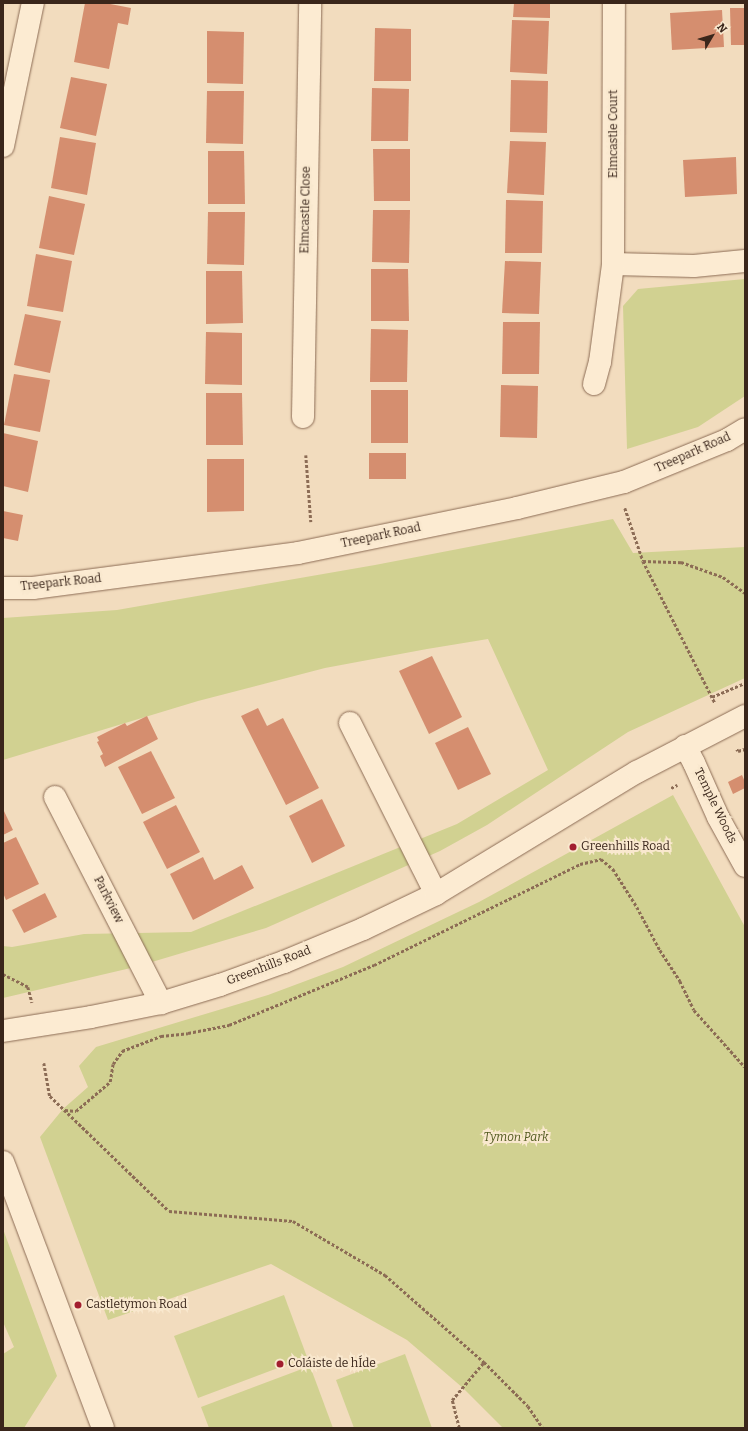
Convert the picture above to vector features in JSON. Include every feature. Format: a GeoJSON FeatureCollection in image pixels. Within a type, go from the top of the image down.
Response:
{"type":"FeatureCollection","features":[{"type":"Feature","properties":{"kind":"street"},"geometry":{"type":"LineString","coordinates":[[3,146],[33,3]]}},
{"type":"Feature","properties":{"kind":"street","name":"Elmcastle Close"},"geometry":{"type":"LineString","coordinates":[[302,417],[310,3]]}},
{"type":"Feature","properties":{"kind":"street","name":"Elmcastle Court"},"geometry":{"type":"LineString","coordinates":[[594,384],[600,362],[613,264],[614,3]]}},
{"type":"Feature","properties":{"kind":"street"},"geometry":{"type":"LineString","coordinates":[[613,264],[694,266],[745,262]]}},
{"type":"Feature","properties":{"kind":"street","name":"Treepark Road"},"geometry":{"type":"LineString","coordinates":[[3,588],[40,587],[298,553],[517,508],[624,482],[727,440],[745,429]]}},
{"type":"Feature","properties":{"kind":"street","name":"Greenhills Road"},"geometry":{"type":"LineString","coordinates":[[3,1031],[91,1017],[161,1003],[220,985],[284,962],[363,929],[436,894],[637,772],[745,716]]}},
{"type":"Feature","properties":{"kind":"street"},"geometry":{"type":"LineString","coordinates":[[350,723],[436,894]]}},
{"type":"Feature","properties":{"kind":"street","name":"Temple Woods"},"geometry":{"type":"LineString","coordinates":[[685,746],[718,817],[745,866]]}},
{"type":"Feature","properties":{"kind":"street","name":"Parkview"},"geometry":{"type":"LineString","coordinates":[[55,797],[161,1003]]}},
{"type":"Feature","properties":{"kind":"street"},"geometry":{"type":"LineString","coordinates":[[3,1162],[103,1428]]}},
{"type":"Feature","properties":{"kind":"path"},"geometry":{"type":"LineString","coordinates":[[306,455],[311,522]]}},
{"type":"Feature","properties":{"kind":"path"},"geometry":{"type":"LineString","coordinates":[[624,504],[643,560],[717,707]]}},
{"type":"Feature","properties":{"kind":"path"},"geometry":{"type":"LineString","coordinates":[[643,560],[681,562],[723,577],[745,593]]}},
{"type":"Feature","properties":{"kind":"path"},"geometry":{"type":"LineString","coordinates":[[712,697],[745,683]]}},
{"type":"Feature","properties":{"kind":"path"},"geometry":{"type":"LineString","coordinates":[[65,1110],[76,1111],[110,1082],[113,1064],[122,1051],[161,1036],[188,1034],[229,1024],[374,965],[580,864],[600,859],[613,870],[637,907],[660,950],[680,981],[694,1010],[745,1067]]}},
{"type":"Feature","properties":{"kind":"path"},"geometry":{"type":"LineString","coordinates":[[3,974],[28,987],[32,1004]]}},
{"type":"Feature","properties":{"kind":"path"},"geometry":{"type":"LineString","coordinates":[[44,1063],[50,1096],[169,1211],[293,1221],[385,1275],[484,1362],[528,1406],[542,1428]]}},
{"type":"Feature","properties":{"kind":"path"},"geometry":{"type":"LineString","coordinates":[[459,1428],[452,1400],[484,1362]]}},
{"type":"Feature","properties":{"kind":"green space"},"geometry":{"type":"Polygon","coordinates":[[[745,279],[745,396],[698,427],[627,449],[623,306],[638,289],[745,279]]]}},
{"type":"Feature","properties":{"kind":"green space"},"geometry":{"type":"Polygon","coordinates":[[[613,519],[633,553],[745,547],[745,678],[628,732],[487,825],[440,851],[266,928],[135,967],[3,998],[3,946],[12,947],[84,934],[191,932],[457,824],[548,770],[488,639],[325,668],[198,701],[3,760],[3,618],[117,610],[375,565],[613,519]]]}},
{"type":"Feature","properties":{"kind":"green space","name":"Tymon Park"},"geometry":{"type":"Polygon","coordinates":[[[673,795],[745,927],[745,1428],[503,1428],[463,1388],[407,1340],[271,1264],[108,1320],[40,1137],[63,1109],[88,1087],[79,1066],[96,1047],[268,995],[343,967],[479,902],[673,795]]]}},
{"type":"Feature","properties":{"kind":"green space"},"geometry":{"type":"Polygon","coordinates":[[[3,1229],[57,1376],[24,1428],[3,1428],[3,1354],[14,1347],[3,1322],[3,1229]]]}},
{"type":"Feature","properties":{"kind":"green space"},"geometry":{"type":"Polygon","coordinates":[[[284,1295],[307,1357],[198,1398],[174,1336],[284,1295]]]}},
{"type":"Feature","properties":{"kind":"green space"},"geometry":{"type":"Polygon","coordinates":[[[405,1354],[432,1428],[354,1428],[336,1380],[405,1354]]]}},
{"type":"Feature","properties":{"kind":"green space"},"geometry":{"type":"Polygon","coordinates":[[[310,1366],[333,1428],[209,1428],[201,1407],[310,1366]]]}},
{"type":"Feature","properties":{"kind":"building"},"geometry":{"type":"Polygon","coordinates":[[[85,3],[105,3],[131,8],[128,25],[118,23],[109,69],[74,62],[85,3]]]}},
{"type":"Feature","properties":{"kind":"building"},"geometry":{"type":"Polygon","coordinates":[[[514,3],[550,3],[550,18],[513,17],[514,3]]]}},
{"type":"Feature","properties":{"kind":"building"},"geometry":{"type":"Polygon","coordinates":[[[730,8],[745,8],[745,45],[731,45],[730,8]]]}},
{"type":"Feature","properties":{"kind":"building"},"geometry":{"type":"Polygon","coordinates":[[[722,10],[724,47],[672,50],[670,13],[722,10]]]}},
{"type":"Feature","properties":{"kind":"building"},"geometry":{"type":"Polygon","coordinates":[[[512,20],[549,21],[547,74],[510,72],[512,20]]]}},
{"type":"Feature","properties":{"kind":"building"},"geometry":{"type":"Polygon","coordinates":[[[375,28],[411,29],[411,81],[374,81],[375,28]]]}},
{"type":"Feature","properties":{"kind":"building"},"geometry":{"type":"Polygon","coordinates":[[[207,31],[244,32],[243,84],[207,83],[207,31]]]}},
{"type":"Feature","properties":{"kind":"building"},"geometry":{"type":"Polygon","coordinates":[[[71,77],[107,84],[96,136],[60,128],[71,77]]]}},
{"type":"Feature","properties":{"kind":"building"},"geometry":{"type":"Polygon","coordinates":[[[511,80],[548,81],[547,133],[510,132],[511,80]]]}},
{"type":"Feature","properties":{"kind":"building"},"geometry":{"type":"Polygon","coordinates":[[[372,88],[409,89],[408,141],[371,141],[372,88]]]}},
{"type":"Feature","properties":{"kind":"building"},"geometry":{"type":"Polygon","coordinates":[[[207,91],[244,91],[243,144],[206,143],[207,91]]]}},
{"type":"Feature","properties":{"kind":"building"},"geometry":{"type":"Polygon","coordinates":[[[60,137],[96,143],[87,195],[51,188],[60,137]]]}},
{"type":"Feature","properties":{"kind":"building"},"geometry":{"type":"Polygon","coordinates":[[[510,141],[546,142],[544,195],[507,193],[510,141]]]}},
{"type":"Feature","properties":{"kind":"building"},"geometry":{"type":"Polygon","coordinates":[[[373,149],[410,149],[410,201],[374,201],[373,149]]]}},
{"type":"Feature","properties":{"kind":"building"},"geometry":{"type":"Polygon","coordinates":[[[208,151],[244,151],[245,204],[208,204],[208,151]]]}},
{"type":"Feature","properties":{"kind":"building"},"geometry":{"type":"Polygon","coordinates":[[[736,157],[737,194],[685,197],[683,160],[736,157]]]}},
{"type":"Feature","properties":{"kind":"building"},"geometry":{"type":"Polygon","coordinates":[[[49,196],[85,204],[74,255],[39,248],[49,196]]]}},
{"type":"Feature","properties":{"kind":"building"},"geometry":{"type":"Polygon","coordinates":[[[506,200],[543,201],[542,253],[505,253],[506,200]]]}},
{"type":"Feature","properties":{"kind":"building"},"geometry":{"type":"Polygon","coordinates":[[[373,210],[410,210],[409,263],[372,262],[373,210]]]}},
{"type":"Feature","properties":{"kind":"building"},"geometry":{"type":"Polygon","coordinates":[[[208,212],[245,212],[244,265],[207,264],[208,212]]]}},
{"type":"Feature","properties":{"kind":"building"},"geometry":{"type":"Polygon","coordinates":[[[36,254],[72,261],[63,312],[27,306],[36,254]]]}},
{"type":"Feature","properties":{"kind":"building"},"geometry":{"type":"Polygon","coordinates":[[[505,261],[541,262],[539,314],[502,313],[505,261]]]}},
{"type":"Feature","properties":{"kind":"building"},"geometry":{"type":"Polygon","coordinates":[[[371,269],[408,269],[409,321],[371,321],[371,269]]]}},
{"type":"Feature","properties":{"kind":"building"},"geometry":{"type":"Polygon","coordinates":[[[206,271],[242,271],[243,323],[206,324],[206,271]]]}},
{"type":"Feature","properties":{"kind":"building"},"geometry":{"type":"Polygon","coordinates":[[[25,314],[61,321],[50,373],[14,365],[25,314]]]}},
{"type":"Feature","properties":{"kind":"building"},"geometry":{"type":"Polygon","coordinates":[[[503,322],[540,322],[539,374],[502,374],[503,322]]]}},
{"type":"Feature","properties":{"kind":"building"},"geometry":{"type":"Polygon","coordinates":[[[371,329],[408,330],[407,382],[370,382],[371,329]]]}},
{"type":"Feature","properties":{"kind":"building"},"geometry":{"type":"Polygon","coordinates":[[[206,332],[242,333],[242,385],[205,384],[206,332]]]}},
{"type":"Feature","properties":{"kind":"building"},"geometry":{"type":"Polygon","coordinates":[[[14,374],[50,380],[40,432],[4,425],[14,374]]]}},
{"type":"Feature","properties":{"kind":"building"},"geometry":{"type":"Polygon","coordinates":[[[501,385],[538,386],[537,438],[500,437],[501,385]]]}},
{"type":"Feature","properties":{"kind":"building"},"geometry":{"type":"Polygon","coordinates":[[[371,390],[408,390],[408,443],[371,443],[371,390]]]}},
{"type":"Feature","properties":{"kind":"building"},"geometry":{"type":"Polygon","coordinates":[[[206,393],[242,393],[243,445],[206,445],[206,393]]]}},
{"type":"Feature","properties":{"kind":"building"},"geometry":{"type":"Polygon","coordinates":[[[3,433],[38,441],[28,492],[3,486],[3,433]]]}},
{"type":"Feature","properties":{"kind":"building"},"geometry":{"type":"Polygon","coordinates":[[[369,453],[406,453],[406,479],[369,479],[369,453]]]}},
{"type":"Feature","properties":{"kind":"building"},"geometry":{"type":"Polygon","coordinates":[[[207,459],[244,459],[244,511],[207,512],[207,459]]]}},
{"type":"Feature","properties":{"kind":"building"},"geometry":{"type":"Polygon","coordinates":[[[3,511],[23,515],[18,541],[3,538],[3,511]]]}},
{"type":"Feature","properties":{"kind":"building"},"geometry":{"type":"Polygon","coordinates":[[[432,656],[462,717],[429,734],[399,671],[432,656]]]}},
{"type":"Feature","properties":{"kind":"building"},"geometry":{"type":"Polygon","coordinates":[[[258,708],[267,726],[283,718],[319,788],[286,805],[241,716],[258,708]]]}},
{"type":"Feature","properties":{"kind":"building"},"geometry":{"type":"Polygon","coordinates":[[[147,716],[158,739],[105,767],[100,756],[103,754],[97,742],[99,741],[97,737],[125,723],[127,726],[147,716]]]}},
{"type":"Feature","properties":{"kind":"building"},"geometry":{"type":"Polygon","coordinates":[[[468,727],[491,774],[458,790],[435,743],[468,727]]]}},
{"type":"Feature","properties":{"kind":"building"},"geometry":{"type":"Polygon","coordinates":[[[151,751],[175,798],[142,814],[118,767],[151,751]]]}},
{"type":"Feature","properties":{"kind":"building"},"geometry":{"type":"Polygon","coordinates":[[[742,775],[745,782],[745,788],[733,794],[728,782],[742,775]]]}},
{"type":"Feature","properties":{"kind":"building"},"geometry":{"type":"Polygon","coordinates":[[[322,799],[345,846],[312,863],[289,816],[322,799]]]}},
{"type":"Feature","properties":{"kind":"building"},"geometry":{"type":"Polygon","coordinates":[[[176,805],[200,852],[167,869],[143,822],[176,805]]]}},
{"type":"Feature","properties":{"kind":"building"},"geometry":{"type":"Polygon","coordinates":[[[3,809],[13,830],[3,835],[3,809]]]}},
{"type":"Feature","properties":{"kind":"building"},"geometry":{"type":"Polygon","coordinates":[[[16,837],[39,884],[6,900],[3,893],[3,843],[16,837]]]}},
{"type":"Feature","properties":{"kind":"building"},"geometry":{"type":"Polygon","coordinates":[[[203,857],[214,880],[242,865],[254,888],[193,920],[170,874],[203,857]]]}},
{"type":"Feature","properties":{"kind":"building"},"geometry":{"type":"Polygon","coordinates":[[[45,893],[57,917],[24,933],[12,910],[45,893]]]}},
{"type":"Feature","properties":{"kind":"place","name":"Greenhills Road"},"geometry":{"type":"Point","coordinates":[573,847]}},
{"type":"Feature","properties":{"kind":"place","name":"Castletymon Road"},"geometry":{"type":"Point","coordinates":[78,1305]}},
{"type":"Feature","properties":{"kind":"place","name":"Coláiste de hÍde"},"geometry":{"type":"Point","coordinates":[280,1364]}}]}
